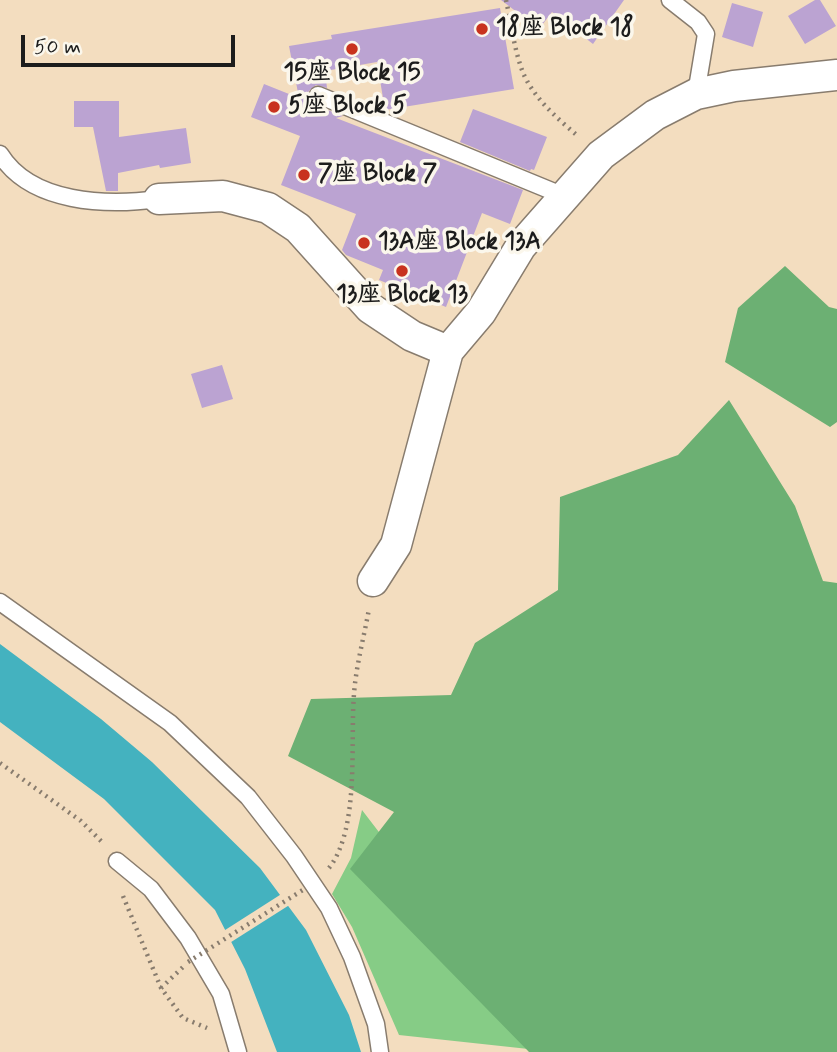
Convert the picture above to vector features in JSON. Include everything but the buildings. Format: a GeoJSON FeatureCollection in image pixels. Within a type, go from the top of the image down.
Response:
{"type":"FeatureCollection","features":[{"type":"Feature","properties":{"kind":"street"},"geometry":{"type":"LineString","coordinates":[[373,581],[396,545],[448,351],[481,312],[520,246],[601,155],[654,115],[696,94],[734,86],[837,75]]}},
{"type":"Feature","properties":{"kind":"street"},"geometry":{"type":"LineString","coordinates":[[159,199],[223,196],[268,208],[298,228],[370,308],[412,336],[448,351]]}},
{"type":"Feature","properties":{"kind":"lane"},"geometry":{"type":"LineString","coordinates":[[670,0],[698,22],[706,34],[696,94]]}},
{"type":"Feature","properties":{"kind":"lane"},"geometry":{"type":"LineString","coordinates":[[318,95],[564,197]]}},
{"type":"Feature","properties":{"kind":"lane"},"geometry":{"type":"LineString","coordinates":[[3,164],[37,187],[58,195],[130,203],[159,199]]}},
{"type":"Feature","properties":{"kind":"lane"},"geometry":{"type":"LineString","coordinates":[[0,602],[170,723],[248,797],[309,886],[329,908],[352,957],[376,1024],[380,1052]]}},
{"type":"Feature","properties":{"kind":"lane"},"geometry":{"type":"LineString","coordinates":[[117,861],[151,889],[188,938],[221,994],[238,1052]]}},
{"type":"Feature","properties":{"kind":"path"},"geometry":{"type":"LineString","coordinates":[[506,0],[522,70],[529,86],[547,108],[601,155]]}},
{"type":"Feature","properties":{"kind":"path"},"geometry":{"type":"LineString","coordinates":[[161,988],[188,962],[309,886],[334,861],[348,825],[354,692],[373,581]]}},
{"type":"Feature","properties":{"kind":"path"},"geometry":{"type":"LineString","coordinates":[[0,763],[81,821],[105,844],[117,861],[117,883],[161,988],[183,1018],[210,1029]]}},
{"type":"Feature","properties":{"kind":"green space"},"geometry":{"type":"Polygon","coordinates":[[[785,266],[829,307],[837,309],[837,422],[830,427],[725,362],[738,308],[785,266]]]}},
{"type":"Feature","properties":{"kind":"green space"},"geometry":{"type":"Polygon","coordinates":[[[729,400],[795,506],[823,581],[837,583],[837,1052],[529,1052],[350,869],[394,812],[288,756],[311,699],[451,695],[475,643],[558,590],[560,497],[678,455],[729,400]]]}},
{"type":"Feature","properties":{"kind":"green space"},"geometry":{"type":"Polygon","coordinates":[[[362,810],[547,1051],[399,1035],[352,927],[332,894],[351,858],[362,810]]]}},
{"type":"Feature","properties":{"kind":"water"},"geometry":{"type":"Polygon","coordinates":[[[0,644],[101,719],[152,762],[260,868],[306,930],[349,1015],[361,1052],[277,1052],[245,969],[215,910],[104,799],[0,722],[0,644]]]}},
{"type":"Feature","properties":{"kind":"pier"},"geometry":{"type":"Polygon","coordinates":[[[283,893],[291,904],[228,944],[222,932],[283,893]]]}},
{"type":"Feature","properties":{"kind":"place","name":"18座 Block 18"},"geometry":{"type":"Point","coordinates":[482,29]}},
{"type":"Feature","properties":{"kind":"place","name":"15座 Block 15"},"geometry":{"type":"Point","coordinates":[352,49]}},
{"type":"Feature","properties":{"kind":"place","name":"5座 Block 5"},"geometry":{"type":"Point","coordinates":[274,107]}},
{"type":"Feature","properties":{"kind":"place","name":"7座 Block 7"},"geometry":{"type":"Point","coordinates":[304,175]}},
{"type":"Feature","properties":{"kind":"place","name":"13A座 Block 13A"},"geometry":{"type":"Point","coordinates":[364,243]}},
{"type":"Feature","properties":{"kind":"place","name":"13座 Block 13"},"geometry":{"type":"Point","coordinates":[402,271]}}]}
